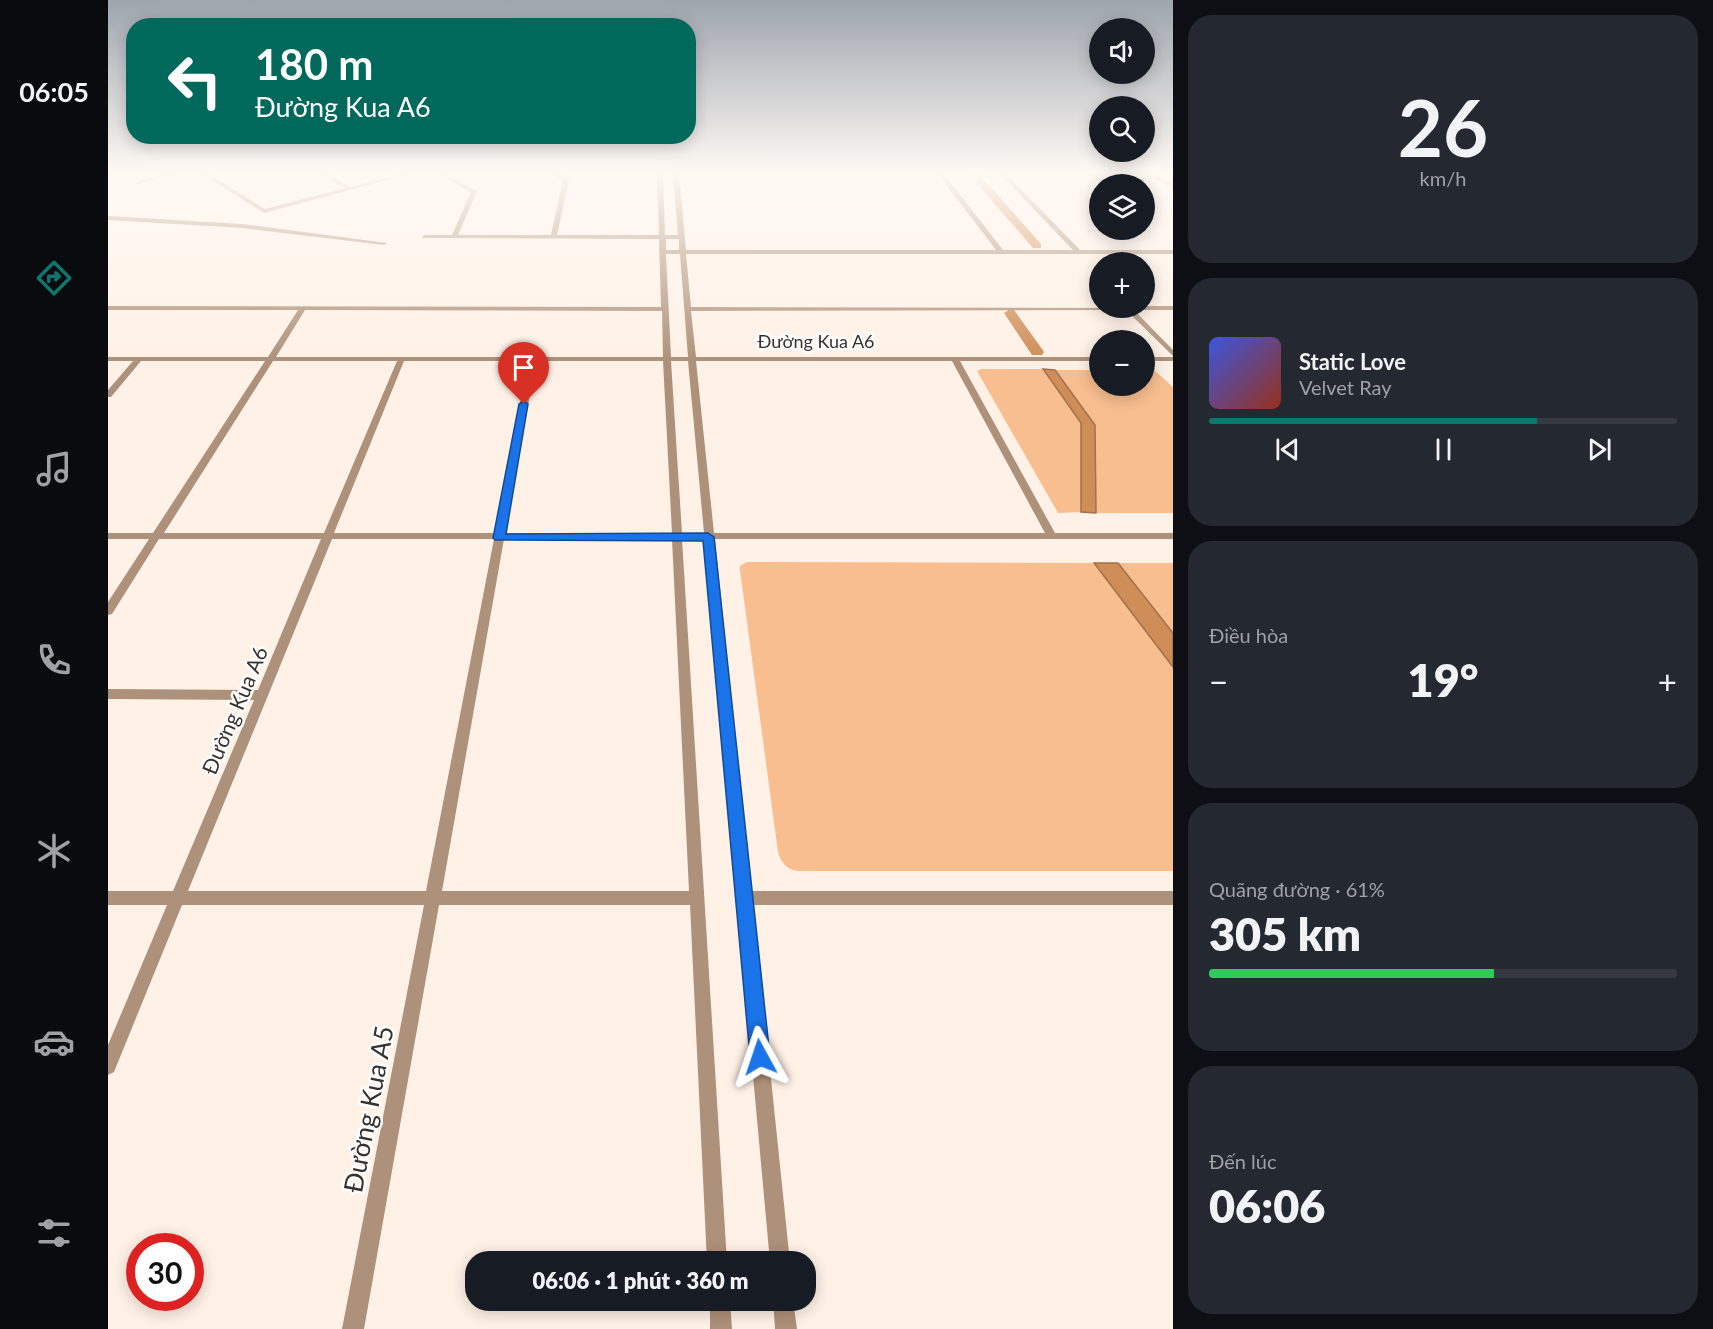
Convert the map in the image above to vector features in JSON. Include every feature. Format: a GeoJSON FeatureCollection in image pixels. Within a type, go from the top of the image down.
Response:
{"type":"FeatureCollection","features":[{"type":"Feature","properties":{"kind":"street"},"geometry":{"type":"LineString","coordinates":[[326,236],[384,243]]}},
{"type":"Feature","properties":{"kind":"street"},"geometry":{"type":"LineString","coordinates":[[989,236],[1001,252]]}},
{"type":"Feature","properties":{"kind":"street"},"geometry":{"type":"LineString","coordinates":[[1062,236],[1077,252]]}},
{"type":"Feature","properties":{"kind":"street"},"geometry":{"type":"LineString","coordinates":[[424,237],[682,237],[708,537],[779,1251]]}},
{"type":"Feature","properties":{"kind":"street"},"geometry":{"type":"LineString","coordinates":[[662,237],[716,1251]]}},
{"type":"Feature","properties":{"kind":"street"},"geometry":{"type":"LineString","coordinates":[[663,252],[1173,252]]}},
{"type":"Feature","properties":{"kind":"street"},"geometry":{"type":"LineString","coordinates":[[108,308],[666,309]]}},
{"type":"Feature","properties":{"kind":"street"},"geometry":{"type":"LineString","coordinates":[[108,611],[303,308]]}},
{"type":"Feature","properties":{"kind":"street"},"geometry":{"type":"LineString","coordinates":[[1155,308],[1173,308]]}},
{"type":"Feature","properties":{"kind":"street"},"geometry":{"type":"LineString","coordinates":[[687,309],[1089,309]]}},
{"type":"Feature","properties":{"kind":"street"},"geometry":{"type":"LineString","coordinates":[[1137,318],[1172,359]]}},
{"type":"Feature","properties":{"kind":"street","name":"Đường Kua A6"},"geometry":{"type":"LineString","coordinates":[[108,359],[1089,359]]}},
{"type":"Feature","properties":{"kind":"street"},"geometry":{"type":"LineString","coordinates":[[108,395],[139,359]]}},
{"type":"Feature","properties":{"kind":"street"},"geometry":{"type":"LineString","coordinates":[[955,359],[1052,536]]}},
{"type":"Feature","properties":{"kind":"street"},"geometry":{"type":"LineString","coordinates":[[1155,359],[1172,359]]}},
{"type":"Feature","properties":{"kind":"street","name":"Đường Kua A6"},"geometry":{"type":"LineString","coordinates":[[177,898],[401,360]]}},
{"type":"Feature","properties":{"kind":"street"},"geometry":{"type":"LineString","coordinates":[[433,898],[532,360]]}},
{"type":"Feature","properties":{"kind":"street"},"geometry":{"type":"LineString","coordinates":[[108,536],[499,538],[1173,536]]}},
{"type":"Feature","properties":{"kind":"street"},"geometry":{"type":"LineString","coordinates":[[108,694],[262,694]]}},
{"type":"Feature","properties":{"kind":"street"},"geometry":{"type":"LineString","coordinates":[[108,898],[697,898]]}},
{"type":"Feature","properties":{"kind":"street"},"geometry":{"type":"LineString","coordinates":[[108,1066],[177,898]]}},
{"type":"Feature","properties":{"kind":"street","name":"Đường Kua A5"},"geometry":{"type":"LineString","coordinates":[[353,1329],[433,898]]}},
{"type":"Feature","properties":{"kind":"street"},"geometry":{"type":"LineString","coordinates":[[745,898],[1173,898]]}},
{"type":"Feature","properties":{"kind":"street"},"geometry":{"type":"LineString","coordinates":[[720,1311],[721,1329]]}},
{"type":"Feature","properties":{"kind":"street"},"geometry":{"type":"LineString","coordinates":[[784,1311],[786,1329]]}},
{"type":"Feature","properties":{"kind":"shaded area"},"geometry":{"type":"Polygon","coordinates":[[[981,369],[1043,369],[1081,423],[1081,512],[1058,513],[977,371],[981,369]]]}},
{"type":"Feature","properties":{"kind":"shaded area"},"geometry":{"type":"Polygon","coordinates":[[[1043,369],[1055,370],[1095,425],[1096,513],[1081,512],[1081,423],[1043,369]]]}},
{"type":"Feature","properties":{"kind":"shaded area"},"geometry":{"type":"Polygon","coordinates":[[[1055,370],[1089,370],[1089,396],[1155,396],[1155,371],[1173,387],[1173,513],[1096,513],[1095,425],[1055,370]]]}},
{"type":"Feature","properties":{"kind":"shaded area"},"geometry":{"type":"Polygon","coordinates":[[[747,562],[1094,563],[1173,667],[1173,871],[797,871],[787,867],[778,852],[740,570],[740,566],[747,562]]]}},
{"type":"Feature","properties":{"kind":"shaded area"},"geometry":{"type":"Polygon","coordinates":[[[1094,563],[1118,563],[1173,633],[1173,667],[1094,563]]]}},
{"type":"Feature","properties":{"kind":"shaded area"},"geometry":{"type":"Polygon","coordinates":[[[1118,563],[1173,563],[1173,633],[1118,563]]]}},
{"type":"Feature","properties":{"kind":"waterway"},"geometry":{"type":"LineString","coordinates":[[1028,236],[1037,246]]}},
{"type":"Feature","properties":{"kind":"waterway"},"geometry":{"type":"LineString","coordinates":[[1010,313],[1037,352]]}},
{"type":"Feature","properties":{"kind":"route"},"geometry":{"type":"LineString","coordinates":[[524,404],[499,538],[708,537],[760,1057]]}}]}
